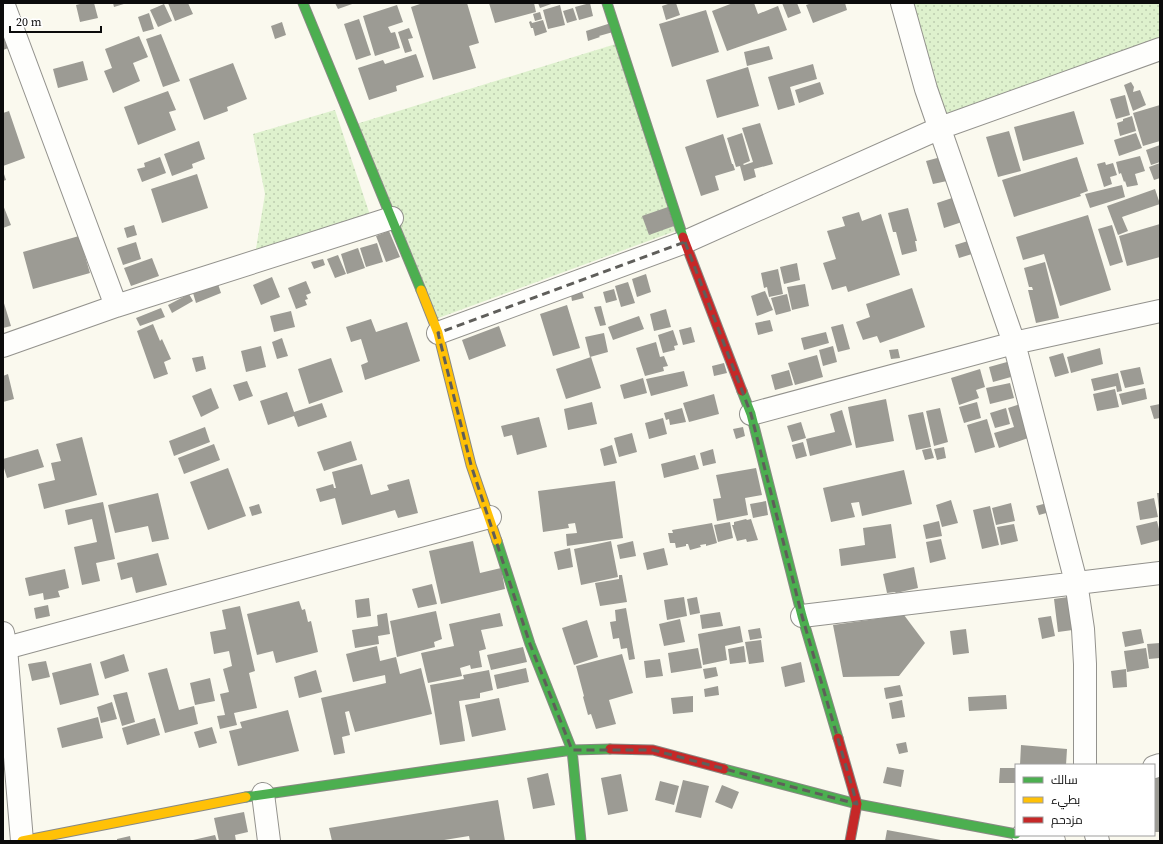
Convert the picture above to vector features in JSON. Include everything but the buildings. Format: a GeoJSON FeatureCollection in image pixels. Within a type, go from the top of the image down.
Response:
{"type":"FeatureCollection","features":[{"type":"Feature","properties":{"kind":"street"},"geometry":{"type":"LineString","coordinates":[[4,3],[116,306]]}},
{"type":"Feature","properties":{"kind":"street"},"geometry":{"type":"LineString","coordinates":[[303,3],[438,332],[471,465],[490,517],[530,644],[572,750],[581,841]]}},
{"type":"Feature","properties":{"kind":"street"},"geometry":{"type":"LineString","coordinates":[[607,3],[685,242],[751,414],[802,616],[857,804],[850,841]]}},
{"type":"Feature","properties":{"kind":"street"},"geometry":{"type":"LineString","coordinates":[[902,3],[926,89],[1014,342],[1076,582],[1083,629],[1085,664],[1085,764]]}},
{"type":"Feature","properties":{"kind":"street"},"geometry":{"type":"LineString","coordinates":[[438,332],[685,242],[940,128],[1160,49]]}},
{"type":"Feature","properties":{"kind":"street"},"geometry":{"type":"LineString","coordinates":[[3,346],[116,306],[392,218]]}},
{"type":"Feature","properties":{"kind":"street"},"geometry":{"type":"LineString","coordinates":[[751,414],[1014,342],[1160,311]]}},
{"type":"Feature","properties":{"kind":"street"},"geometry":{"type":"LineString","coordinates":[[490,517],[5,640],[22,841],[264,794],[572,750],[609,749],[653,750],[857,804],[1015,834]]}},
{"type":"Feature","properties":{"kind":"street"},"geometry":{"type":"LineString","coordinates":[[802,616],[1160,573]]}},
{"type":"Feature","properties":{"kind":"street"},"geometry":{"type":"LineString","coordinates":[[264,794],[269,841]]}},
{"type":"Feature","properties":{"kind":"street"},"geometry":{"type":"LineString","coordinates":[[1028,836],[1054,841]]}},
{"type":"Feature","properties":{"kind":"highlighted area"},"geometry":{"type":"Polygon","coordinates":[[[685,242],[751,414],[802,616],[857,804],[653,750],[572,750],[530,644],[471,465],[438,333],[685,242]]]}},
{"type":"Feature","properties":{"kind":"green space"},"geometry":{"type":"Polygon","coordinates":[[[902,3],[1160,3],[1160,47],[940,128],[902,3]]]}},
{"type":"Feature","properties":{"kind":"green space"},"geometry":{"type":"Polygon","coordinates":[[[619,43],[681,229],[433,320],[353,125],[619,43]]]}},
{"type":"Feature","properties":{"kind":"green space"},"geometry":{"type":"Polygon","coordinates":[[[335,110],[370,215],[255,255],[265,194],[253,134],[335,110]]]}},
{"type":"Feature","properties":{"kind":"traffic: fast"},"geometry":{"type":"LineString","coordinates":[[303,3],[421,290]]}},
{"type":"Feature","properties":{"kind":"traffic: fast"},"geometry":{"type":"LineString","coordinates":[[607,3],[683,237]]}},
{"type":"Feature","properties":{"kind":"traffic: fast"},"geometry":{"type":"LineString","coordinates":[[742,391],[751,414],[802,616],[838,738]]}},
{"type":"Feature","properties":{"kind":"traffic: fast"},"geometry":{"type":"LineString","coordinates":[[497,541],[530,644],[572,750],[581,841]]}},
{"type":"Feature","properties":{"kind":"traffic: fast"},"geometry":{"type":"LineString","coordinates":[[246,797],[572,750],[610,749]]}},
{"type":"Feature","properties":{"kind":"traffic: fast"},"geometry":{"type":"LineString","coordinates":[[724,769],[857,804],[1015,834]]}},
{"type":"Feature","properties":{"kind":"traffic: slow"},"geometry":{"type":"LineString","coordinates":[[421,290],[438,333],[471,465],[497,541]]}},
{"type":"Feature","properties":{"kind":"traffic: slow"},"geometry":{"type":"LineString","coordinates":[[22,841],[246,797]]}},
{"type":"Feature","properties":{"kind":"traffic: jam"},"geometry":{"type":"LineString","coordinates":[[683,237],[742,391]]}},
{"type":"Feature","properties":{"kind":"traffic: jam"},"geometry":{"type":"LineString","coordinates":[[838,738],[857,804],[850,841]]}},
{"type":"Feature","properties":{"kind":"traffic: jam"},"geometry":{"type":"LineString","coordinates":[[610,749],[653,750],[724,769]]}}]}
